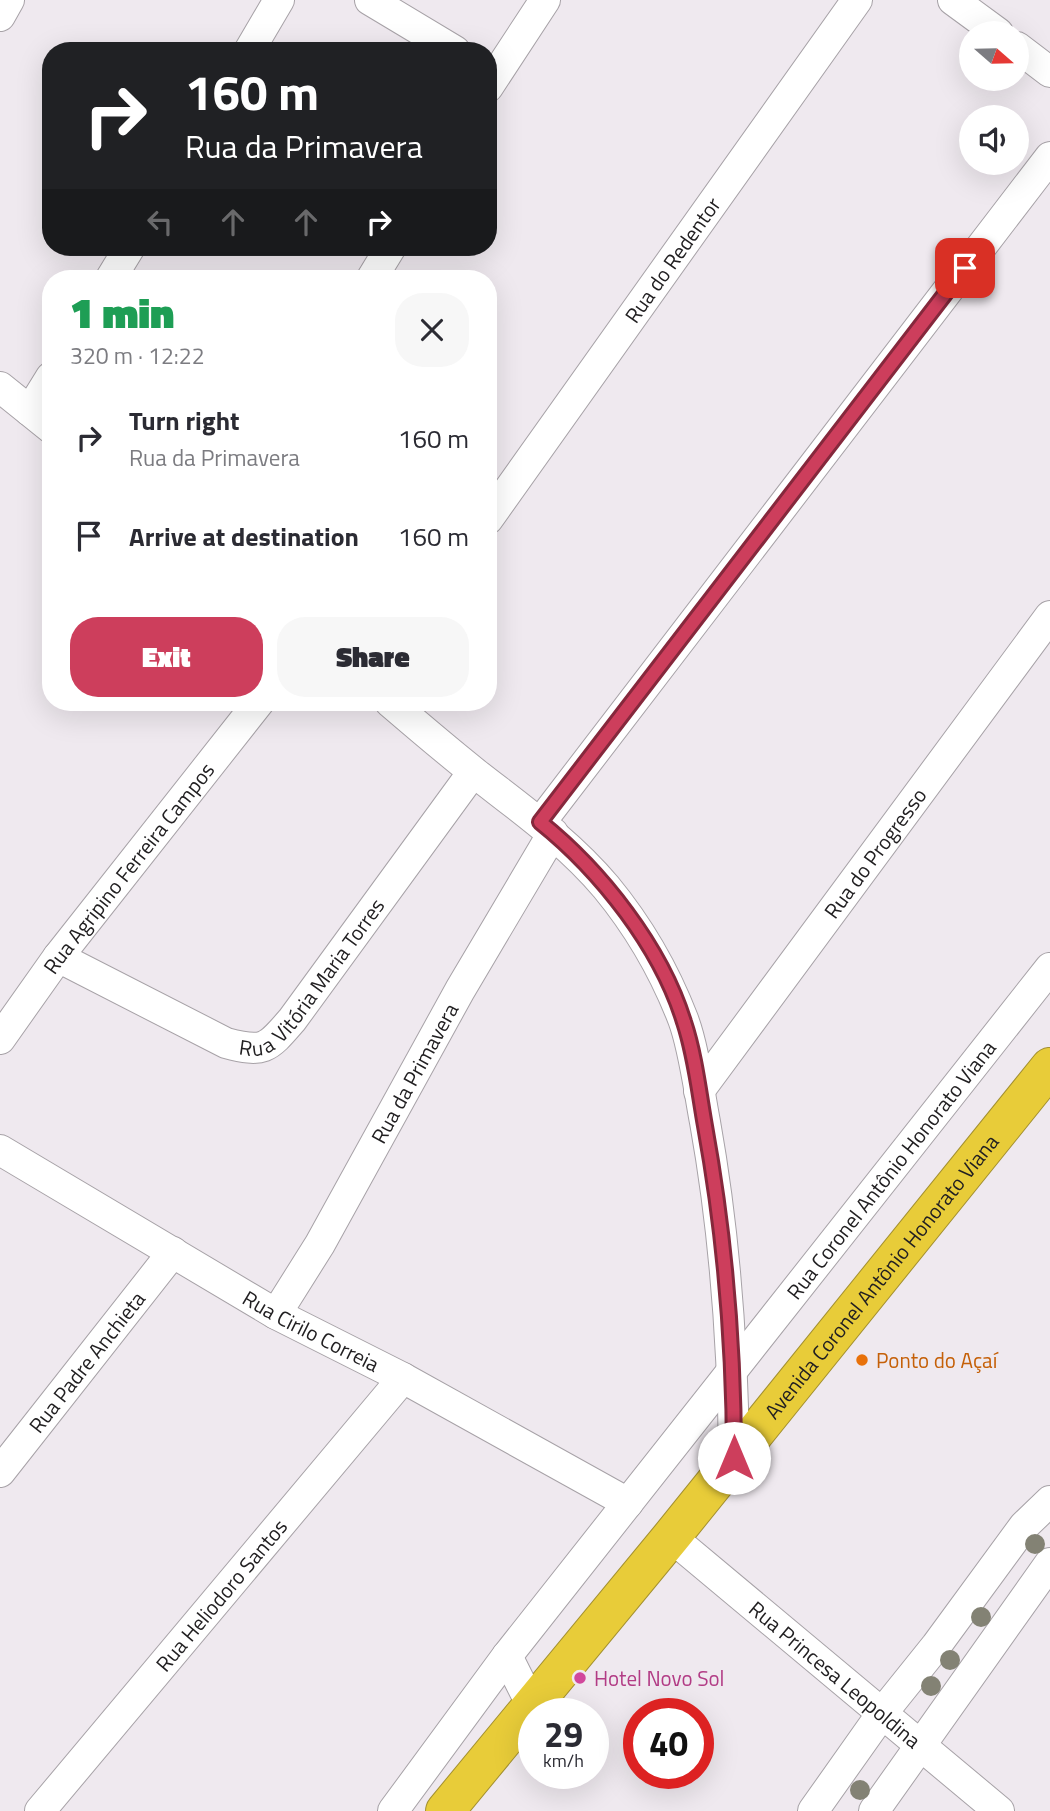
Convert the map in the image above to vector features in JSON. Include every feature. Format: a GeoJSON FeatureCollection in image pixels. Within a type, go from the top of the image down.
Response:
{"type":"FeatureCollection","features":[{"type":"Feature","properties":{"kind":"highway","name":"Avenida Coronel Antônio Honorato Viana"},"geometry":{"type":"LineString","coordinates":[[536,1698],[671,1537],[1050,1067]]}},
{"type":"Feature","properties":{"kind":"highway","name":"Avenida Coronel Antônio Honorato Viana"},"geometry":{"type":"LineString","coordinates":[[446,1811],[518,1720]]}},
{"type":"Feature","properties":{"kind":"street"},"geometry":{"type":"LineString","coordinates":[[0,16],[9,0]]}},
{"type":"Feature","properties":{"kind":"street"},"geometry":{"type":"LineString","coordinates":[[253,42],[279,0]]}},
{"type":"Feature","properties":{"kind":"street"},"geometry":{"type":"LineString","coordinates":[[370,0],[440,42]]}},
{"type":"Feature","properties":{"kind":"street"},"geometry":{"type":"LineString","coordinates":[[497,68],[545,0]]}},
{"type":"Feature","properties":{"kind":"street","name":"Rua do Redentor"},"geometry":{"type":"LineString","coordinates":[[497,506],[857,0]]}},
{"type":"Feature","properties":{"kind":"street"},"geometry":{"type":"LineString","coordinates":[[953,0],[982,21]]}},
{"type":"Feature","properties":{"kind":"street"},"geometry":{"type":"LineString","coordinates":[[1029,56],[1050,72]]}},
{"type":"Feature","properties":{"kind":"street","name":"Rua da Primavera"},"geometry":{"type":"LineString","coordinates":[[276,1314],[320,1244],[547,828],[1050,157]]}},
{"type":"Feature","properties":{"kind":"street"},"geometry":{"type":"LineString","coordinates":[[0,387],[40,420]]}},
{"type":"Feature","properties":{"kind":"street","name":"Rua do Progresso"},"geometry":{"type":"LineString","coordinates":[[699,1091],[1050,616]]}},
{"type":"Feature","properties":{"kind":"street","name":"Rua Agripino Ferreira Campos"},"geometry":{"type":"LineString","coordinates":[[0,1039],[58,957],[252,711]]}},
{"type":"Feature","properties":{"kind":"street"},"geometry":{"type":"LineString","coordinates":[[401,711],[473,772],[547,828],[605,886],[636,926],[660,966],[684,1022],[699,1091],[723,1241],[733,1371],[734,1458]]}},
{"type":"Feature","properties":{"kind":"street","name":"Rua Vitória Maria Torres"},"geometry":{"type":"LineString","coordinates":[[58,957],[226,1043],[253,1049],[264,1047],[278,1037],[292,1020],[473,772]]}},
{"type":"Feature","properties":{"kind":"street","name":"Rua Coronel Antônio Honorato Viana"},"geometry":{"type":"LineString","coordinates":[[628,1503],[1050,968]]}},
{"type":"Feature","properties":{"kind":"street","name":"Rua Cirilo Correia"},"geometry":{"type":"LineString","coordinates":[[0,1150],[276,1314],[403,1378],[628,1503]]}},
{"type":"Feature","properties":{"kind":"street","name":"Rua Padre Anchieta"},"geometry":{"type":"LineString","coordinates":[[0,1472],[173,1252]]}},
{"type":"Feature","properties":{"kind":"street","name":"Rua Heliodoro Santos"},"geometry":{"type":"LineString","coordinates":[[40,1811],[403,1378]]}},
{"type":"Feature","properties":{"kind":"street"},"geometry":{"type":"LineString","coordinates":[[813,1811],[883,1712],[936,1646],[1024,1526],[1050,1501]]}},
{"type":"Feature","properties":{"kind":"street"},"geometry":{"type":"LineString","coordinates":[[393,1811],[507,1656],[628,1503]]}},
{"type":"Feature","properties":{"kind":"street","name":"Rua Princesa Leopoldina"},"geometry":{"type":"LineString","coordinates":[[671,1537],[999,1811]]}},
{"type":"Feature","properties":{"kind":"street"},"geometry":{"type":"LineString","coordinates":[[874,1811],[922,1747],[1050,1563]]}},
{"type":"Feature","properties":{"kind":"street"},"geometry":{"type":"LineString","coordinates":[[507,1656],[528,1698]]}},
{"type":"Feature","properties":{"kind":"place","name":"Ponto do Açaí"},"geometry":{"type":"Point","coordinates":[862,1360]}},
{"type":"Feature","properties":{"kind":"place","name":"Hotel Novo Sol"},"geometry":{"type":"Point","coordinates":[580,1678]}},
{"type":"Feature","properties":{"kind":"route"},"geometry":{"type":"LineString","coordinates":[[734,1458],[733,1371],[724,1254],[714,1175],[684,1022],[660,966],[636,926],[605,886],[540,822],[965,268]]}}]}
